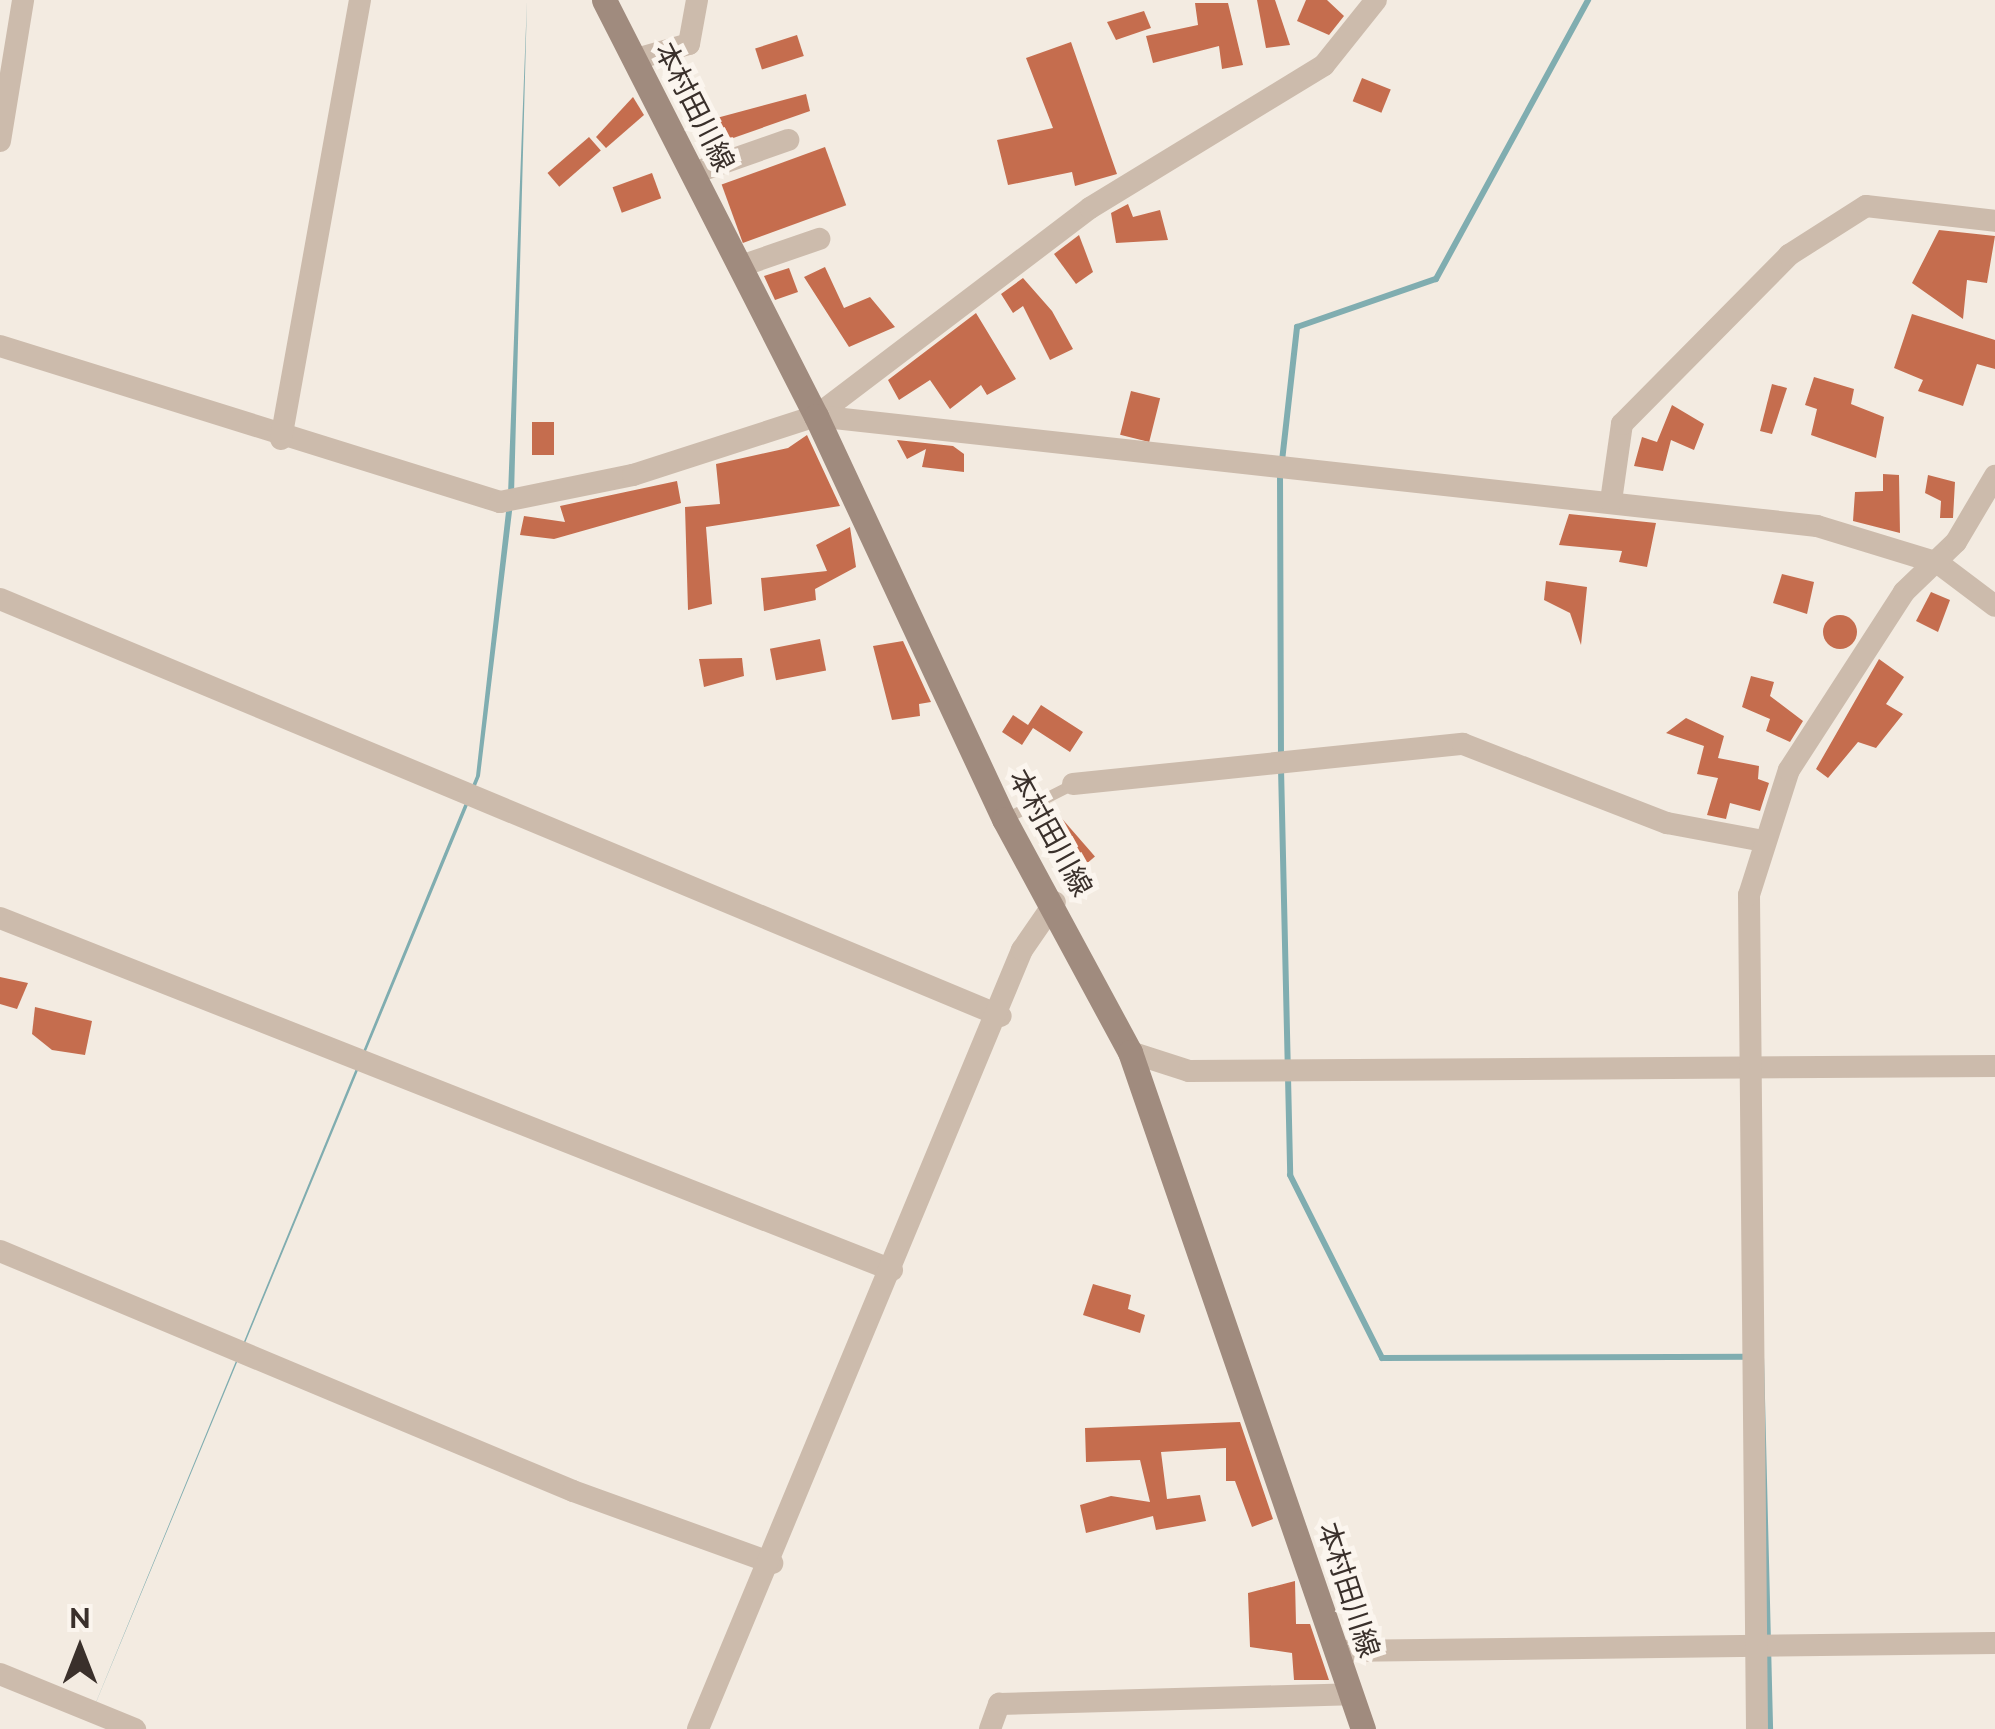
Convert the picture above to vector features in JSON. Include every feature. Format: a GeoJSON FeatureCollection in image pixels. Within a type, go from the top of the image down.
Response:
{"type":"FeatureCollection","features":[{"type":"Feature","properties":{"kind":"main road","name":"本村田川線"},"geometry":{"type":"LineString","coordinates":[[604,0],[816,416],[1004,819],[1054,902],[1130,1052],[1362,1729]]}},
{"type":"Feature","properties":{"kind":"street"},"geometry":{"type":"LineString","coordinates":[[0,141],[24,0]]}},
{"type":"Feature","properties":{"kind":"street"},"geometry":{"type":"LineString","coordinates":[[282,439],[360,0]]}},
{"type":"Feature","properties":{"kind":"street"},"geometry":{"type":"LineString","coordinates":[[636,60],[689,44],[697,0]]}},
{"type":"Feature","properties":{"kind":"street"},"geometry":{"type":"LineString","coordinates":[[0,346],[282,439],[500,502],[633,475],[816,416],[1090,208],[1324,64],[1376,0]]}},
{"type":"Feature","properties":{"kind":"street"},"geometry":{"type":"LineString","coordinates":[[694,174],[788,140]]}},
{"type":"Feature","properties":{"kind":"street"},"geometry":{"type":"LineString","coordinates":[[1611,501],[1622,424],[1789,254],[1866,206],[1995,221]]}},
{"type":"Feature","properties":{"kind":"street"},"geometry":{"type":"LineString","coordinates":[[741,266],[819,239]]}},
{"type":"Feature","properties":{"kind":"street"},"geometry":{"type":"LineString","coordinates":[[816,416],[1817,526],[1938,562],[1995,606]]}},
{"type":"Feature","properties":{"kind":"street"},"geometry":{"type":"LineString","coordinates":[[1757,1729],[1747,1066],[1749,895],[1763,841],[1789,770],[1904,592],[1938,562],[1995,476]]}},
{"type":"Feature","properties":{"kind":"street"},"geometry":{"type":"LineString","coordinates":[[0,599],[1001,1016]]}},
{"type":"Feature","properties":{"kind":"street"},"geometry":{"type":"LineString","coordinates":[[1073,784],[1464,744],[1667,823],[1763,841]]}},
{"type":"Feature","properties":{"kind":"street"},"geometry":{"type":"LineString","coordinates":[[698,1729],[772,1563],[1001,1016],[1022,950],[1054,902]]}},
{"type":"Feature","properties":{"kind":"street"},"geometry":{"type":"LineString","coordinates":[[0,918],[892,1270]]}},
{"type":"Feature","properties":{"kind":"street"},"geometry":{"type":"LineString","coordinates":[[1130,1052],[1189,1070],[1995,1066]]}},
{"type":"Feature","properties":{"kind":"street"},"geometry":{"type":"LineString","coordinates":[[0,1251],[573,1491],[772,1563]]}},
{"type":"Feature","properties":{"kind":"street"},"geometry":{"type":"LineString","coordinates":[[1338,1651],[1995,1642]]}},
{"type":"Feature","properties":{"kind":"street"},"geometry":{"type":"LineString","coordinates":[[0,1674],[135,1729]]}},
{"type":"Feature","properties":{"kind":"street"},"geometry":{"type":"LineString","coordinates":[[990,1729],[999,1704],[1351,1694]]}},
{"type":"Feature","properties":{"kind":"lane"},"geometry":{"type":"LineString","coordinates":[[1004,819],[1073,784]]}},
{"type":"Feature","properties":{"kind":"water"},"geometry":{"type":"Polygon","coordinates":[[[527,0],[514,495],[480,776],[85,1729],[476,776],[508,494],[527,0]]]}},
{"type":"Feature","properties":{"kind":"building"},"geometry":{"type":"Polygon","coordinates":[[[1257,0],[1275,0],[1290,45],[1266,48],[1257,0]]]}},
{"type":"Feature","properties":{"kind":"building"},"geometry":{"type":"Polygon","coordinates":[[[1306,0],[1327,0],[1344,16],[1329,35],[1297,21],[1306,0]]]}},
{"type":"Feature","properties":{"kind":"building"},"geometry":{"type":"Polygon","coordinates":[[[1195,3],[1228,3],[1243,65],[1222,69],[1219,46],[1153,63],[1146,36],[1198,25],[1195,3]]]}},
{"type":"Feature","properties":{"kind":"building"},"geometry":{"type":"Polygon","coordinates":[[[1144,11],[1151,28],[1116,40],[1107,22],[1144,11]]]}},
{"type":"Feature","properties":{"kind":"building"},"geometry":{"type":"Polygon","coordinates":[[[797,35],[804,56],[762,70],[755,49],[797,35]]]}},
{"type":"Feature","properties":{"kind":"building"},"geometry":{"type":"Polygon","coordinates":[[[1071,42],[1117,174],[1075,186],[1072,172],[1008,185],[997,140],[1053,128],[1026,58],[1071,42]]]}},
{"type":"Feature","properties":{"kind":"building"},"geometry":{"type":"Polygon","coordinates":[[[1362,78],[1391,90],[1381,113],[1353,101],[1362,78]]]}},
{"type":"Feature","properties":{"kind":"building"},"geometry":{"type":"Polygon","coordinates":[[[806,94],[810,111],[699,150],[698,123],[806,94]]]}},
{"type":"Feature","properties":{"kind":"building"},"geometry":{"type":"Polygon","coordinates":[[[633,97],[644,115],[606,148],[596,137],[633,97]]]}},
{"type":"Feature","properties":{"kind":"building"},"geometry":{"type":"Polygon","coordinates":[[[589,137],[601,151],[559,187],[547,173],[589,137]]]}},
{"type":"Feature","properties":{"kind":"building"},"geometry":{"type":"Polygon","coordinates":[[[825,147],[846,205],[743,243],[722,185],[825,147]]]}},
{"type":"Feature","properties":{"kind":"building"},"geometry":{"type":"Polygon","coordinates":[[[652,173],[661,198],[622,213],[613,187],[652,173]]]}},
{"type":"Feature","properties":{"kind":"building"},"geometry":{"type":"Polygon","coordinates":[[[1128,204],[1133,217],[1160,210],[1168,240],[1116,243],[1111,213],[1128,204]]]}},
{"type":"Feature","properties":{"kind":"building"},"geometry":{"type":"Polygon","coordinates":[[[1939,230],[1995,236],[1987,283],[1967,280],[1963,319],[1912,283],[1939,230]]]}},
{"type":"Feature","properties":{"kind":"building"},"geometry":{"type":"Polygon","coordinates":[[[1079,235],[1093,272],[1076,284],[1054,254],[1079,235]]]}},
{"type":"Feature","properties":{"kind":"building"},"geometry":{"type":"Polygon","coordinates":[[[825,267],[844,308],[870,297],[895,327],[849,347],[804,277],[825,267]]]}},
{"type":"Feature","properties":{"kind":"building"},"geometry":{"type":"Polygon","coordinates":[[[789,268],[798,292],[775,300],[764,276],[789,268]]]}},
{"type":"Feature","properties":{"kind":"building"},"geometry":{"type":"Polygon","coordinates":[[[1023,278],[1052,311],[1073,349],[1050,360],[1023,306],[1013,313],[1001,294],[1023,278]]]}},
{"type":"Feature","properties":{"kind":"building"},"geometry":{"type":"Polygon","coordinates":[[[976,313],[1016,379],[987,395],[981,385],[950,409],[930,380],[899,400],[888,380],[976,313]]]}},
{"type":"Feature","properties":{"kind":"building"},"geometry":{"type":"Polygon","coordinates":[[[1912,314],[1995,340],[1995,369],[1977,364],[1963,406],[1918,391],[1923,380],[1894,368],[1912,314]]]}},
{"type":"Feature","properties":{"kind":"building"},"geometry":{"type":"Polygon","coordinates":[[[1814,377],[1854,389],[1851,404],[1884,417],[1876,458],[1811,435],[1817,409],[1805,405],[1814,377]]]}},
{"type":"Feature","properties":{"kind":"building"},"geometry":{"type":"Polygon","coordinates":[[[1772,384],[1787,388],[1772,434],[1760,431],[1772,384]]]}},
{"type":"Feature","properties":{"kind":"building"},"geometry":{"type":"Polygon","coordinates":[[[1131,391],[1160,398],[1149,442],[1120,435],[1131,391]]]}},
{"type":"Feature","properties":{"kind":"building"},"geometry":{"type":"Polygon","coordinates":[[[1672,405],[1704,424],[1694,450],[1671,440],[1663,471],[1634,466],[1642,437],[1657,442],[1672,405]]]}},
{"type":"Feature","properties":{"kind":"building"},"geometry":{"type":"Polygon","coordinates":[[[532,422],[554,422],[554,455],[532,455],[532,422]]]}},
{"type":"Feature","properties":{"kind":"building"},"geometry":{"type":"Polygon","coordinates":[[[807,435],[840,506],[706,527],[712,604],[688,610],[685,507],[720,504],[716,464],[788,448],[807,435]]]}},
{"type":"Feature","properties":{"kind":"building"},"geometry":{"type":"Polygon","coordinates":[[[897,440],[953,446],[964,454],[964,472],[922,467],[926,449],[907,459],[897,440]]]}},
{"type":"Feature","properties":{"kind":"building"},"geometry":{"type":"Polygon","coordinates":[[[1883,474],[1899,475],[1900,533],[1853,521],[1855,492],[1883,491],[1883,474]]]}},
{"type":"Feature","properties":{"kind":"building"},"geometry":{"type":"Polygon","coordinates":[[[1928,475],[1955,482],[1953,518],[1940,518],[1941,501],[1925,493],[1928,475]]]}},
{"type":"Feature","properties":{"kind":"building"},"geometry":{"type":"Polygon","coordinates":[[[677,481],[681,503],[554,539],[520,535],[524,516],[565,522],[560,506],[677,481]]]}},
{"type":"Feature","properties":{"kind":"building"},"geometry":{"type":"Polygon","coordinates":[[[1569,514],[1656,523],[1647,567],[1619,562],[1622,551],[1559,545],[1569,514]]]}},
{"type":"Feature","properties":{"kind":"building"},"geometry":{"type":"Polygon","coordinates":[[[850,527],[856,567],[815,589],[816,600],[764,611],[761,578],[827,571],[816,545],[850,527]]]}},
{"type":"Feature","properties":{"kind":"building"},"geometry":{"type":"Polygon","coordinates":[[[1782,574],[1814,582],[1807,614],[1773,603],[1782,574]]]}},
{"type":"Feature","properties":{"kind":"building"},"geometry":{"type":"Polygon","coordinates":[[[1546,581],[1587,587],[1581,645],[1570,613],[1544,600],[1546,581]]]}},
{"type":"Feature","properties":{"kind":"building"},"geometry":{"type":"Polygon","coordinates":[[[1931,592],[1950,600],[1938,632],[1916,621],[1931,592]]]}},
{"type":"Feature","properties":{"kind":"building"},"geometry":{"type":"Polygon","coordinates":[[[1840,615],[1852,620],[1857,632],[1852,644],[1840,649],[1828,644],[1823,632],[1828,620],[1840,615]]]}},
{"type":"Feature","properties":{"kind":"building"},"geometry":{"type":"Polygon","coordinates":[[[820,639],[826,670],[776,680],[770,649],[820,639]]]}},
{"type":"Feature","properties":{"kind":"building"},"geometry":{"type":"Polygon","coordinates":[[[903,641],[931,702],[919,704],[920,716],[892,720],[873,646],[903,641]]]}},
{"type":"Feature","properties":{"kind":"building"},"geometry":{"type":"Polygon","coordinates":[[[742,658],[744,676],[704,687],[699,659],[742,658]]]}},
{"type":"Feature","properties":{"kind":"building"},"geometry":{"type":"Polygon","coordinates":[[[1879,659],[1904,677],[1886,704],[1903,714],[1876,748],[1858,742],[1828,778],[1816,769],[1879,659]]]}},
{"type":"Feature","properties":{"kind":"building"},"geometry":{"type":"Polygon","coordinates":[[[1751,676],[1774,682],[1770,696],[1803,721],[1790,742],[1766,731],[1770,719],[1742,707],[1751,676]]]}},
{"type":"Feature","properties":{"kind":"building"},"geometry":{"type":"Polygon","coordinates":[[[1041,705],[1083,732],[1070,752],[1033,728],[1022,745],[1002,732],[1013,715],[1028,725],[1041,705]]]}},
{"type":"Feature","properties":{"kind":"building"},"geometry":{"type":"Polygon","coordinates":[[[1686,718],[1724,736],[1718,758],[1759,766],[1758,779],[1769,783],[1760,811],[1730,803],[1726,819],[1707,815],[1718,778],[1697,774],[1704,746],[1666,733],[1686,718]]]}},
{"type":"Feature","properties":{"kind":"building"},"geometry":{"type":"Polygon","coordinates":[[[1051,806],[1095,857],[1081,868],[1037,818],[1051,806]]]}},
{"type":"Feature","properties":{"kind":"building"},"geometry":{"type":"Polygon","coordinates":[[[0,977],[28,983],[17,1009],[0,1004],[0,977]]]}},
{"type":"Feature","properties":{"kind":"building"},"geometry":{"type":"Polygon","coordinates":[[[35,1007],[92,1021],[85,1055],[52,1050],[32,1034],[35,1007]]]}},
{"type":"Feature","properties":{"kind":"building"},"geometry":{"type":"Polygon","coordinates":[[[1093,1284],[1131,1295],[1128,1309],[1145,1315],[1140,1333],[1083,1315],[1093,1284]]]}},
{"type":"Feature","properties":{"kind":"building"},"geometry":{"type":"Polygon","coordinates":[[[1240,1422],[1273,1519],[1252,1527],[1235,1481],[1226,1481],[1226,1448],[1161,1452],[1167,1499],[1200,1495],[1206,1521],[1156,1530],[1153,1516],[1086,1533],[1080,1505],[1111,1496],[1150,1502],[1140,1460],[1086,1462],[1085,1428],[1240,1422]]]}},
{"type":"Feature","properties":{"kind":"building"},"geometry":{"type":"Polygon","coordinates":[[[1295,1581],[1296,1624],[1310,1624],[1329,1680],[1294,1680],[1292,1653],[1250,1647],[1248,1593],[1295,1581]]]}},
{"type":"Feature","properties":{"kind":"waterway"},"geometry":{"type":"LineString","coordinates":[[1282,461],[1297,327],[1436,279],[1588,0]]}},
{"type":"Feature","properties":{"kind":"waterway"},"geometry":{"type":"LineString","coordinates":[[1280,474],[1281,756]]}},
{"type":"Feature","properties":{"kind":"waterway"},"geometry":{"type":"LineString","coordinates":[[1281,768],[1290,1175],[1382,1358],[1748,1357]]}},
{"type":"Feature","properties":{"kind":"waterway"},"geometry":{"type":"LineString","coordinates":[[1761,1357],[1770,1729]]}}]}
